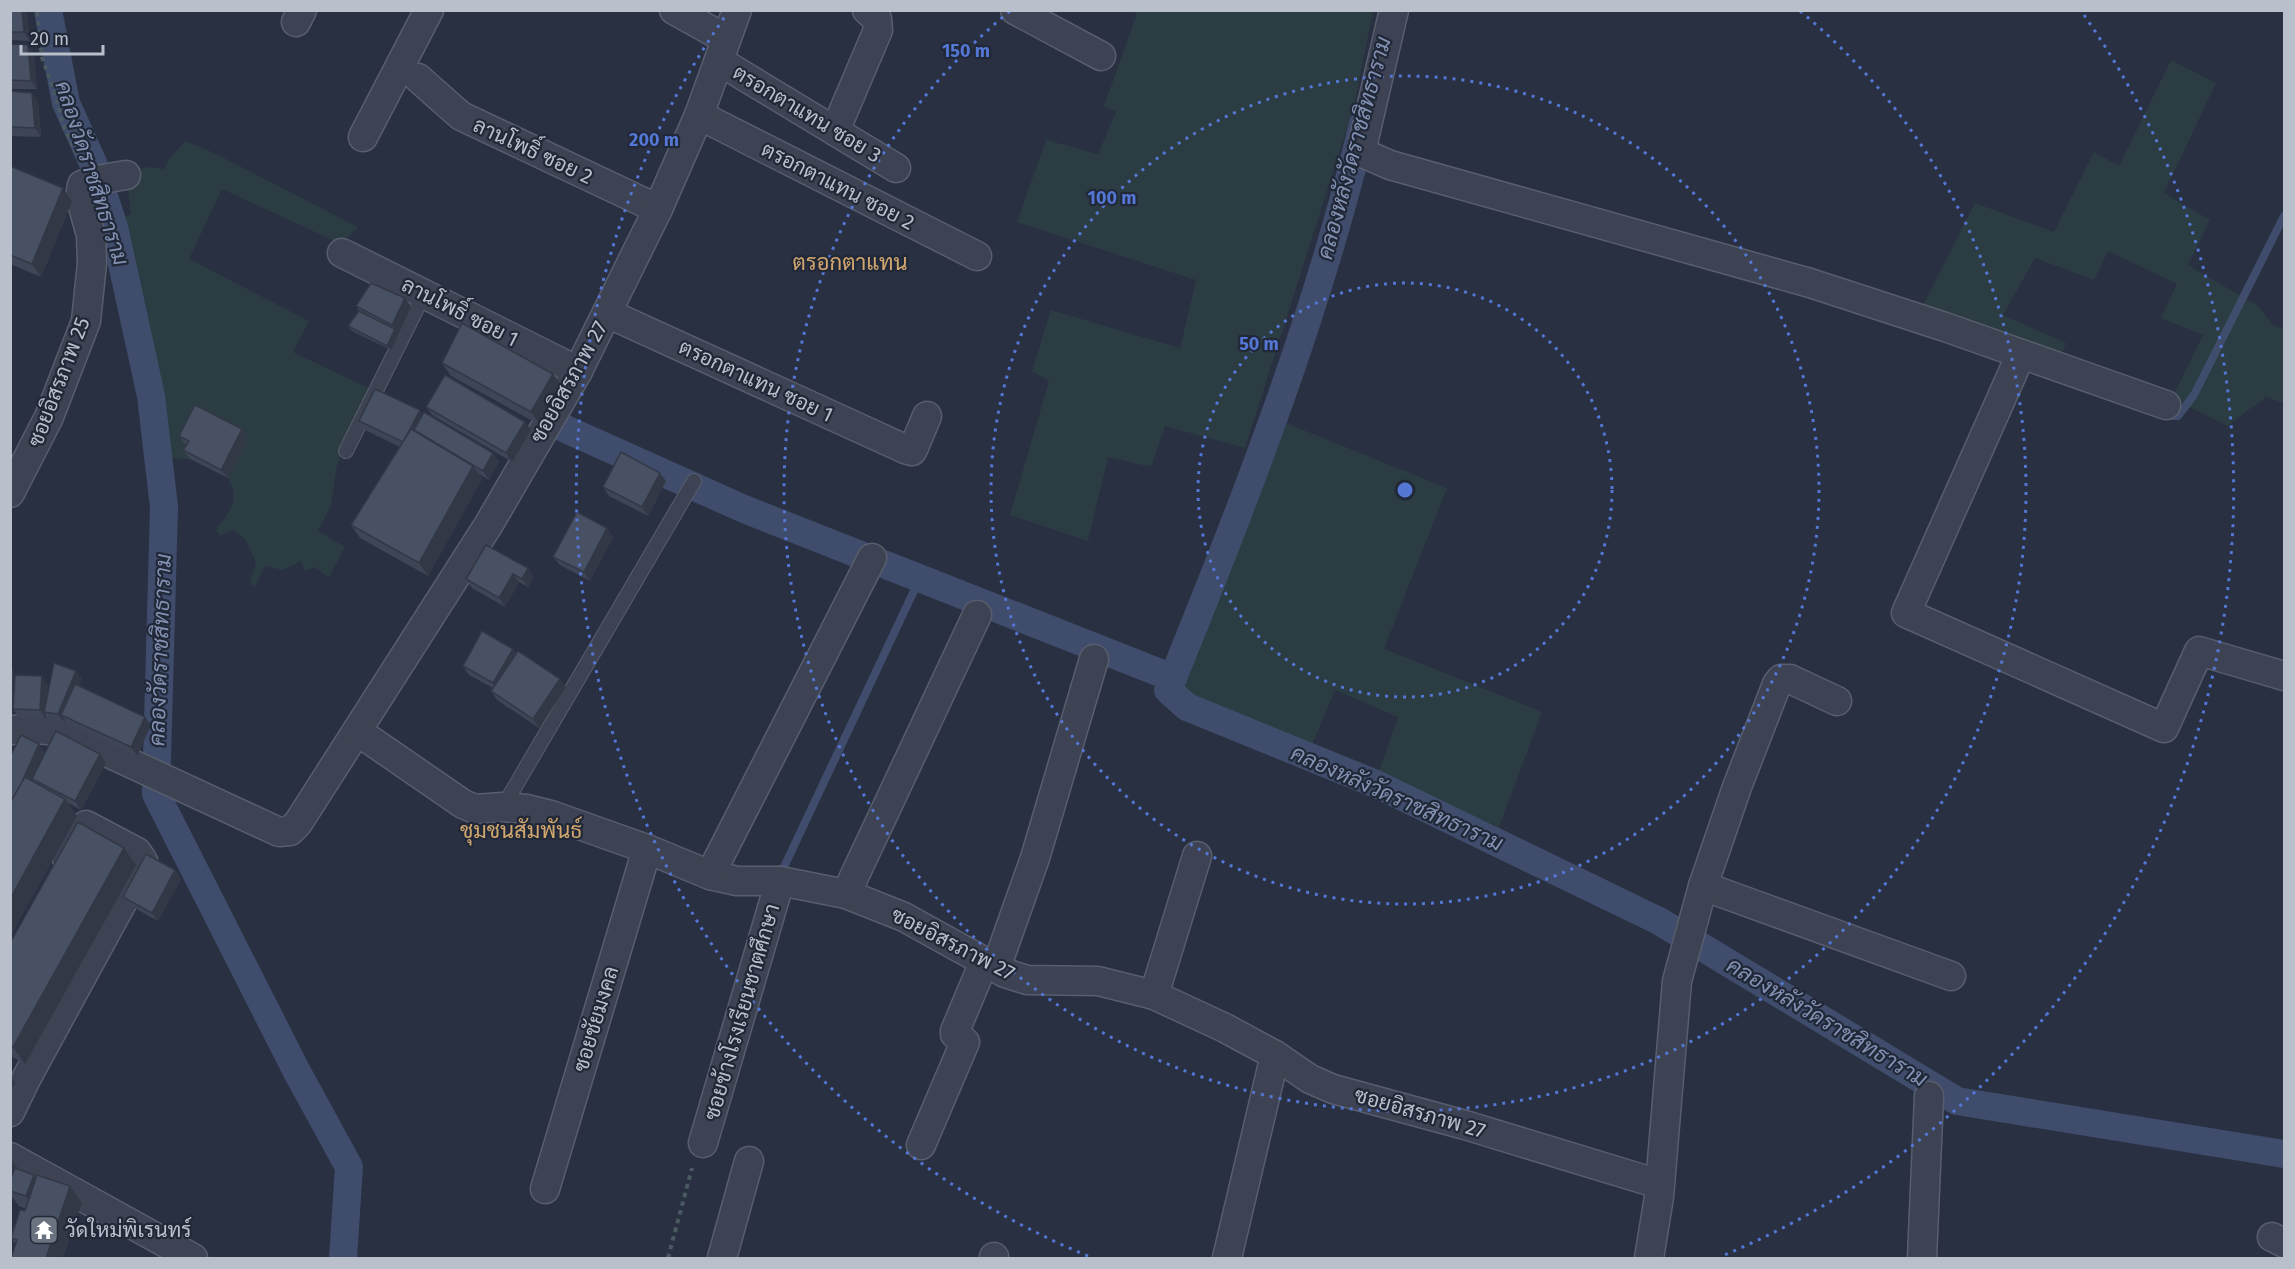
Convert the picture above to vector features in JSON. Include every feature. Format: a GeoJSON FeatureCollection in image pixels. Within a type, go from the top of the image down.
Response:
{"type":"FeatureCollection","features":[{"type":"Feature","properties":{"kind":"street"},"geometry":{"type":"LineString","coordinates":[[363,137],[429,10]]}},
{"type":"Feature","properties":{"kind":"street","name":"ตรอกตาแทน ซอย 3"},"geometry":{"type":"LineString","coordinates":[[674,10],[723,50],[835,131],[896,168]]}},
{"type":"Feature","properties":{"kind":"street","name":"ซอยอิสรภาพ 27"},"geometry":{"type":"LineString","coordinates":[[10,730],[61,731],[279,832],[290,831],[298,823],[489,524],[578,371],[658,209],[699,115],[737,10]]}},
{"type":"Feature","properties":{"kind":"street"},"geometry":{"type":"LineString","coordinates":[[835,131],[878,30],[877,19],[867,10]]}},
{"type":"Feature","properties":{"kind":"street"},"geometry":{"type":"LineString","coordinates":[[1014,10],[1101,56]]}},
{"type":"Feature","properties":{"kind":"street"},"geometry":{"type":"LineString","coordinates":[[1394,10],[1363,143],[1365,154],[1390,165],[1810,283],[2166,405]]}},
{"type":"Feature","properties":{"kind":"street","name":"ลานโพธิ์ ซอย 2"},"geometry":{"type":"LineString","coordinates":[[418,78],[461,116],[658,209]]}},
{"type":"Feature","properties":{"kind":"street","name":"ตรอกตาแทน ซอย 2"},"geometry":{"type":"LineString","coordinates":[[699,115],[977,256]]}},
{"type":"Feature","properties":{"kind":"street"},"geometry":{"type":"LineString","coordinates":[[86,186],[126,175]]}},
{"type":"Feature","properties":{"kind":"street","name":"ซอยอิสรภาพ 25"},"geometry":{"type":"LineString","coordinates":[[10,493],[49,417],[86,321],[91,288],[91,236],[86,186]]}},
{"type":"Feature","properties":{"kind":"street","name":"ลานโพธิ์ ซอย 1"},"geometry":{"type":"LineString","coordinates":[[342,253],[578,371]]}},
{"type":"Feature","properties":{"kind":"street","name":"ตรอกตาแทน ซอย 1"},"geometry":{"type":"LineString","coordinates":[[607,313],[905,449],[912,451],[927,416]]}},
{"type":"Feature","properties":{"kind":"street"},"geometry":{"type":"LineString","coordinates":[[2021,354],[1906,614],[2164,728],[2199,651],[2284,676]]}},
{"type":"Feature","properties":{"kind":"street"},"geometry":{"type":"LineString","coordinates":[[710,875],[872,558]]}},
{"type":"Feature","properties":{"kind":"street"},"geometry":{"type":"LineString","coordinates":[[846,894],[977,615]]}},
{"type":"Feature","properties":{"kind":"street"},"geometry":{"type":"LineString","coordinates":[[921,1145],[964,1042],[954,1034],[975,979],[990,965],[1035,858],[1094,659]]}},
{"type":"Feature","properties":{"kind":"street"},"geometry":{"type":"LineString","coordinates":[[1649,1258],[1659,1184],[1677,981],[1703,886],[1737,787],[1777,684],[1781,679],[1790,679],[1837,701]]}},
{"type":"Feature","properties":{"kind":"street","name":"ซอยอิสรภาพ 27"},"geometry":{"type":"LineString","coordinates":[[357,731],[463,804],[476,809],[503,807],[527,809],[551,815],[647,849],[710,875],[737,881],[780,881],[846,894],[904,917],[990,965],[1027,980],[1098,981],[1154,995],[1225,1028],[1275,1055],[1311,1079],[1333,1089],[1465,1125],[1659,1184]]}},
{"type":"Feature","properties":{"kind":"street"},"geometry":{"type":"LineString","coordinates":[[10,1112],[19,1073],[141,868],[142,861],[137,852],[86,825],[57,877]]}},
{"type":"Feature","properties":{"kind":"street","name":"ซอยชัยมงคล"},"geometry":{"type":"LineString","coordinates":[[545,1189],[647,849]]}},
{"type":"Feature","properties":{"kind":"street"},"geometry":{"type":"LineString","coordinates":[[1154,995],[1197,856]]}},
{"type":"Feature","properties":{"kind":"street","name":"ซอยข้างโรงเรียนชาตศึกษา"},"geometry":{"type":"LineString","coordinates":[[703,1143],[780,881]]}},
{"type":"Feature","properties":{"kind":"street"},"geometry":{"type":"LineString","coordinates":[[1703,886],[1951,976]]}},
{"type":"Feature","properties":{"kind":"street"},"geometry":{"type":"LineString","coordinates":[[1227,1258],[1275,1055]]}},
{"type":"Feature","properties":{"kind":"street"},"geometry":{"type":"LineString","coordinates":[[1922,1258],[1929,1096]]}},
{"type":"Feature","properties":{"kind":"street"},"geometry":{"type":"LineString","coordinates":[[10,1157],[193,1258]]}},
{"type":"Feature","properties":{"kind":"street"},"geometry":{"type":"LineString","coordinates":[[722,1258],[749,1161]]}},
{"type":"Feature","properties":{"kind":"lane"},"geometry":{"type":"LineString","coordinates":[[346,451],[424,294]]}},
{"type":"Feature","properties":{"kind":"lane"},"geometry":{"type":"LineString","coordinates":[[503,807],[694,481]]}},
{"type":"Feature","properties":{"kind":"path"},"geometry":{"type":"LineString","coordinates":[[37,12],[42,57],[63,125],[78,158],[86,186]]}},
{"type":"Feature","properties":{"kind":"path"},"geometry":{"type":"LineString","coordinates":[[668,1258],[693,1164],[703,1143]]}},
{"type":"Feature","properties":{"kind":"shaded area"},"geometry":{"type":"Polygon","coordinates":[[[1131,11],[1373,11],[1354,106],[1245,448],[1165,426],[1151,467],[1108,457],[1088,541],[1010,515],[1049,381],[1032,371],[1051,310],[1180,348],[1196,280],[1017,222],[1046,140],[1098,154],[1116,112],[1104,106],[1137,14],[1131,11]]]}},
{"type":"Feature","properties":{"kind":"shaded area"},"geometry":{"type":"Polygon","coordinates":[[[2171,60],[2216,83],[2164,193],[2210,220],[2188,265],[2258,306],[2274,326],[2284,329],[2284,403],[2266,397],[2227,426],[2172,398],[2203,335],[2161,318],[2177,284],[2108,251],[2094,280],[2035,258],[2003,315],[2066,343],[2061,356],[1921,309],[1975,203],[2054,232],[2094,152],[2119,166],[2171,60]]]}},
{"type":"Feature","properties":{"kind":"shaded area"},"geometry":{"type":"Polygon","coordinates":[[[186,141],[358,227],[341,244],[222,189],[189,259],[309,321],[293,352],[370,389],[337,465],[331,505],[318,531],[345,547],[329,577],[314,567],[305,571],[301,561],[283,570],[265,566],[254,588],[250,582],[256,563],[246,540],[233,530],[220,536],[216,530],[232,505],[234,493],[228,478],[248,438],[185,444],[195,450],[190,459],[171,458],[121,219],[131,214],[126,175],[147,167],[164,169],[171,156],[186,141]]]}},
{"type":"Feature","properties":{"kind":"shaded area"},"geometry":{"type":"Polygon","coordinates":[[[1281,421],[1447,488],[1384,649],[1542,712],[1499,827],[1377,777],[1398,717],[1335,690],[1311,747],[1180,691],[1281,421]]]}},
{"type":"Feature","properties":{"kind":"building"},"geometry":{"type":"Polygon","coordinates":[[[10,10],[22,10],[24,32],[10,32],[10,10]]]}},
{"type":"Feature","properties":{"kind":"building"},"geometry":{"type":"Polygon","coordinates":[[[10,44],[28,45],[31,81],[10,80],[10,44]]]}},
{"type":"Feature","properties":{"kind":"building"},"geometry":{"type":"Polygon","coordinates":[[[10,91],[32,93],[35,128],[10,127],[10,91]]]}},
{"type":"Feature","properties":{"kind":"building"},"geometry":{"type":"Polygon","coordinates":[[[10,166],[63,188],[32,264],[10,255],[10,166]]]}},
{"type":"Feature","properties":{"kind":"building"},"geometry":{"type":"Polygon","coordinates":[[[371,283],[405,298],[392,325],[356,306],[371,283]]]}},
{"type":"Feature","properties":{"kind":"building"},"geometry":{"type":"Polygon","coordinates":[[[359,311],[395,329],[387,346],[348,326],[359,311]]]}},
{"type":"Feature","properties":{"kind":"building"},"geometry":{"type":"Polygon","coordinates":[[[462,323],[553,374],[531,412],[442,363],[462,323]]]}},
{"type":"Feature","properties":{"kind":"building"},"geometry":{"type":"Polygon","coordinates":[[[445,375],[525,422],[506,453],[426,407],[445,375]]]}},
{"type":"Feature","properties":{"kind":"building"},"geometry":{"type":"Polygon","coordinates":[[[375,389],[420,410],[403,442],[359,421],[375,389]]]}},
{"type":"Feature","properties":{"kind":"building"},"geometry":{"type":"Polygon","coordinates":[[[195,405],[242,429],[221,470],[183,450],[189,441],[179,436],[195,405]]]}},
{"type":"Feature","properties":{"kind":"building"},"geometry":{"type":"Polygon","coordinates":[[[424,412],[493,453],[483,471],[414,430],[424,412]]]}},
{"type":"Feature","properties":{"kind":"building"},"geometry":{"type":"Polygon","coordinates":[[[411,429],[473,466],[419,563],[351,525],[411,429]]]}},
{"type":"Feature","properties":{"kind":"building"},"geometry":{"type":"Polygon","coordinates":[[[621,452],[660,473],[642,507],[603,487],[621,452]]]}},
{"type":"Feature","properties":{"kind":"building"},"geometry":{"type":"Polygon","coordinates":[[[577,512],[607,528],[584,572],[553,557],[577,512]]]}},
{"type":"Feature","properties":{"kind":"building"},"geometry":{"type":"Polygon","coordinates":[[[486,545],[528,568],[522,579],[513,574],[499,598],[466,579],[486,545]]]}},
{"type":"Feature","properties":{"kind":"building"},"geometry":{"type":"Polygon","coordinates":[[[482,631],[513,649],[493,683],[463,666],[482,631]]]}},
{"type":"Feature","properties":{"kind":"building"},"geometry":{"type":"Polygon","coordinates":[[[518,651],[560,679],[533,719],[491,691],[518,651]]]}},
{"type":"Feature","properties":{"kind":"building"},"geometry":{"type":"Polygon","coordinates":[[[54,663],[76,671],[58,714],[44,712],[54,663]]]}},
{"type":"Feature","properties":{"kind":"building"},"geometry":{"type":"Polygon","coordinates":[[[15,675],[42,676],[40,710],[13,709],[15,675]]]}},
{"type":"Feature","properties":{"kind":"building"},"geometry":{"type":"Polygon","coordinates":[[[75,684],[145,717],[131,747],[61,715],[75,684]]]}},
{"type":"Feature","properties":{"kind":"building"},"geometry":{"type":"Polygon","coordinates":[[[56,731],[100,754],[75,801],[32,779],[56,731]]]}},
{"type":"Feature","properties":{"kind":"building"},"geometry":{"type":"Polygon","coordinates":[[[21,735],[39,744],[10,803],[10,757],[21,735]]]}},
{"type":"Feature","properties":{"kind":"building"},"geometry":{"type":"Polygon","coordinates":[[[25,777],[65,799],[10,899],[10,803],[25,777]]]}},
{"type":"Feature","properties":{"kind":"building"},"geometry":{"type":"Polygon","coordinates":[[[78,822],[124,848],[13,1047],[10,1046],[10,943],[78,822]]]}},
{"type":"Feature","properties":{"kind":"building"},"geometry":{"type":"Polygon","coordinates":[[[146,854],[175,870],[152,913],[123,897],[146,854]]]}},
{"type":"Feature","properties":{"kind":"building"},"geometry":{"type":"Polygon","coordinates":[[[15,1168],[34,1175],[26,1196],[10,1191],[10,1181],[15,1168]]]}},
{"type":"Feature","properties":{"kind":"building"},"geometry":{"type":"Polygon","coordinates":[[[37,1175],[70,1186],[46,1258],[11,1258],[17,1240],[11,1238],[20,1210],[25,1211],[37,1175]]]}},
{"type":"Feature","properties":{"kind":"waterway","name":"คลองวัดราชสิทธาราม"},"geometry":{"type":"LineString","coordinates":[[48,10],[66,103],[93,163],[114,227],[151,396],[164,507],[156,794],[296,1070],[349,1167],[343,1258]]}},
{"type":"Feature","properties":{"kind":"waterway","name":"คลองหลังวัดราชสิทธาราม"},"geometry":{"type":"LineString","coordinates":[[1363,124],[1324,268],[1301,339],[1251,481],[1168,690],[1187,707],[1376,784],[1659,921],[1957,1101],[2284,1154]]}},
{"type":"Feature","properties":{"kind":"waterway"},"geometry":{"type":"LineString","coordinates":[[2165,416],[2178,416],[2194,395],[2284,216]]}},
{"type":"Feature","properties":{"kind":"waterway"},"geometry":{"type":"LineString","coordinates":[[561,427],[744,509],[1173,678]]}},
{"type":"Feature","properties":{"kind":"waterway"},"geometry":{"type":"LineString","coordinates":[[784,867],[920,578]]}},
{"type":"Feature","properties":{"kind":"place","name":"วัดใหม่พิเรนทร์"},"geometry":{"type":"Point","coordinates":[44,1230]}},
{"type":"Feature","properties":{"kind":"district","name":"ตรอกตาแทน"},"geometry":{"type":"Point","coordinates":[850,262]}},
{"type":"Feature","properties":{"kind":"district","name":"ชุมชนสัมพันธ์"},"geometry":{"type":"Point","coordinates":[521,830]}}]}
